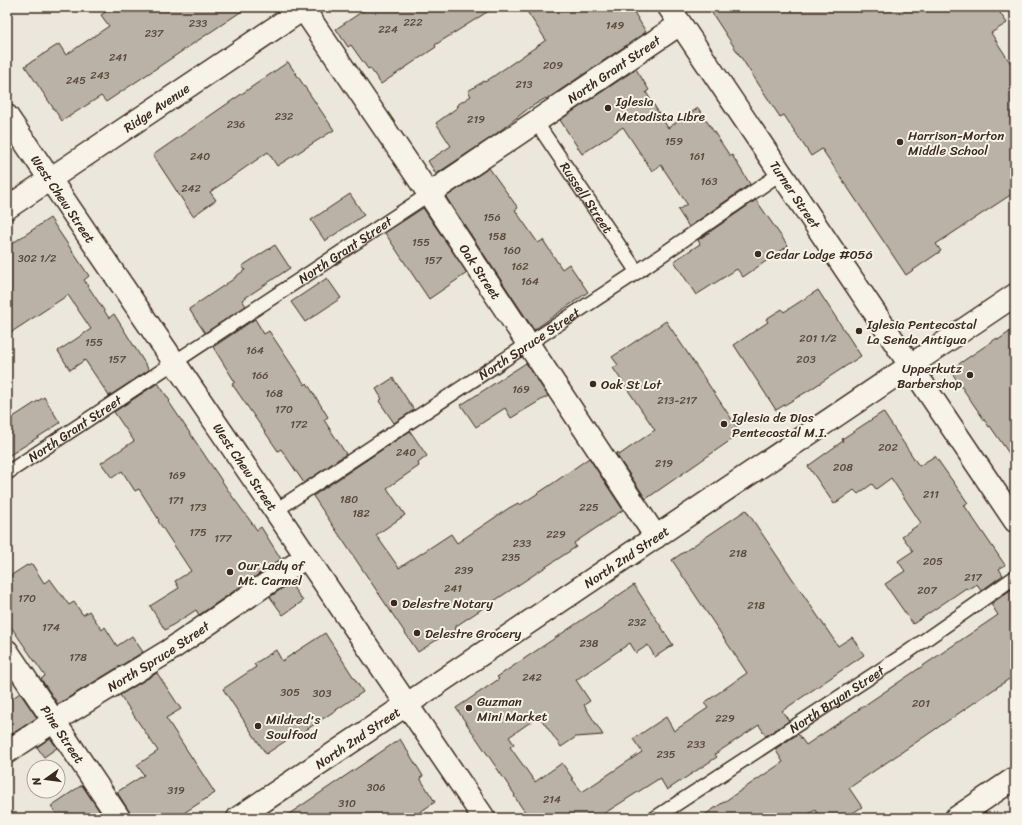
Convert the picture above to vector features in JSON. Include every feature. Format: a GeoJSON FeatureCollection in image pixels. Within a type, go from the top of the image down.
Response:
{"type":"FeatureCollection","features":[{"type":"Feature","properties":{"kind":"street","name":"Ridge Avenue"},"geometry":{"type":"LineString","coordinates":[[7,208],[303,8]]}},
{"type":"Feature","properties":{"kind":"street","name":"Oak Street"},"geometry":{"type":"LineString","coordinates":[[303,8],[429,194],[656,537]]}},
{"type":"Feature","properties":{"kind":"street","name":"North Grant Street"},"geometry":{"type":"LineString","coordinates":[[429,194],[536,122],[675,16]]}},
{"type":"Feature","properties":{"kind":"street","name":"Turner Street"},"geometry":{"type":"LineString","coordinates":[[675,16],[1015,521]]}},
{"type":"Feature","properties":{"kind":"street","name":"West Chew Street"},"geometry":{"type":"LineString","coordinates":[[7,116],[484,818]]}},
{"type":"Feature","properties":{"kind":"street","name":"North 2nd Street"},"geometry":{"type":"LineString","coordinates":[[238,818],[1015,295]]}},
{"type":"Feature","properties":{"kind":"street","name":"North Spruce Street"},"geometry":{"type":"LineString","coordinates":[[7,752],[54,721],[167,652],[306,557]]}},
{"type":"Feature","properties":{"kind":"street","name":"Pine Street"},"geometry":{"type":"LineString","coordinates":[[7,651],[119,818]]}},
{"type":"Feature","properties":{"kind":"street"},"geometry":{"type":"LineString","coordinates":[[956,818],[1015,778]]}},
{"type":"Feature","properties":{"kind":"lane","name":"Russell Street"},"geometry":{"type":"LineString","coordinates":[[536,122],[637,272]]}},
{"type":"Feature","properties":{"kind":"lane","name":"North Spruce Street"},"geometry":{"type":"LineString","coordinates":[[275,511],[637,272],[781,173]]}},
{"type":"Feature","properties":{"kind":"lane","name":"North Grant Street"},"geometry":{"type":"LineString","coordinates":[[7,473],[429,194]]}},
{"type":"Feature","properties":{"kind":"lane","name":"North Bryan Street"},"geometry":{"type":"LineString","coordinates":[[655,818],[902,656],[1015,577]]}},
{"type":"Feature","properties":{"kind":"building"},"geometry":{"type":"Polygon","coordinates":[[[113,7],[248,7],[106,102],[101,96],[62,121],[25,66],[59,44],[66,55],[109,26],[101,15],[113,7]]]}},
{"type":"Feature","properties":{"kind":"building"},"geometry":{"type":"Polygon","coordinates":[[[369,7],[495,7],[435,45],[436,47],[381,84],[351,45],[348,47],[336,29],[369,7]]]}},
{"type":"Feature","properties":{"kind":"building"},"geometry":{"type":"Polygon","coordinates":[[[524,7],[631,7],[646,32],[547,99],[546,98],[529,108],[492,137],[436,174],[428,161],[451,146],[436,123],[458,107],[457,105],[471,96],[468,91],[484,81],[485,82],[546,40],[524,7]]]}},
{"type":"Feature","properties":{"kind":"building","name":"Harrison-Morton Middle School"},"geometry":{"type":"Polygon","coordinates":[[[708,7],[996,7],[1007,23],[991,33],[1015,70],[1015,192],[936,244],[941,251],[906,275],[822,149],[811,156],[784,115],[780,117],[708,7]]]}},
{"type":"Feature","properties":{"kind":"building"},"geometry":{"type":"Polygon","coordinates":[[[288,62],[334,130],[277,166],[268,152],[210,192],[216,200],[193,216],[153,155],[288,62]]]}},
{"type":"Feature","properties":{"kind":"building"},"geometry":{"type":"Polygon","coordinates":[[[636,69],[649,90],[646,92],[668,128],[698,108],[730,156],[732,155],[750,184],[689,227],[678,210],[687,204],[661,165],[652,171],[623,127],[582,154],[560,120],[636,69]]]}},
{"type":"Feature","properties":{"kind":"building"},"geometry":{"type":"Polygon","coordinates":[[[489,168],[518,208],[515,210],[538,243],[543,240],[562,269],[569,264],[588,292],[534,330],[446,197],[489,168]]]}},
{"type":"Feature","properties":{"kind":"building"},"geometry":{"type":"Polygon","coordinates":[[[350,194],[364,215],[325,241],[311,220],[350,194]]]}},
{"type":"Feature","properties":{"kind":"building"},"geometry":{"type":"Polygon","coordinates":[[[756,200],[788,246],[743,277],[737,269],[696,295],[674,261],[700,244],[698,240],[756,200]]]}},
{"type":"Feature","properties":{"kind":"building"},"geometry":{"type":"Polygon","coordinates":[[[423,208],[467,273],[429,299],[385,233],[423,208]]]}},
{"type":"Feature","properties":{"kind":"building"},"geometry":{"type":"Polygon","coordinates":[[[50,218],[89,276],[84,280],[109,318],[114,314],[149,370],[109,396],[85,360],[70,370],[58,351],[91,329],[68,295],[7,335],[7,247],[50,218]]]}},
{"type":"Feature","properties":{"kind":"building"},"geometry":{"type":"Polygon","coordinates":[[[275,245],[290,268],[242,300],[246,306],[205,333],[189,309],[245,270],[242,266],[275,245]]]}},
{"type":"Feature","properties":{"kind":"building"},"geometry":{"type":"Polygon","coordinates":[[[327,278],[341,298],[305,322],[291,302],[327,278]]]}},
{"type":"Feature","properties":{"kind":"building"},"geometry":{"type":"Polygon","coordinates":[[[818,290],[861,356],[776,410],[734,345],[768,322],[766,319],[782,309],[784,312],[818,290]]]}},
{"type":"Feature","properties":{"kind":"building"},"geometry":{"type":"Polygon","coordinates":[[[255,319],[264,334],[269,331],[305,385],[307,383],[328,417],[324,420],[346,454],[304,483],[281,449],[278,451],[232,384],[235,382],[213,347],[255,319]]]}},
{"type":"Feature","properties":{"kind":"building"},"geometry":{"type":"Polygon","coordinates":[[[666,321],[741,433],[646,499],[616,454],[618,452],[619,455],[655,430],[613,368],[618,365],[612,357],[666,321]]]}},
{"type":"Feature","properties":{"kind":"building"},"geometry":{"type":"Polygon","coordinates":[[[1015,328],[1015,462],[950,370],[997,338],[998,340],[1015,328]]]}},
{"type":"Feature","properties":{"kind":"building"},"geometry":{"type":"Polygon","coordinates":[[[526,363],[548,396],[511,418],[505,408],[476,427],[461,405],[526,363]]]}},
{"type":"Feature","properties":{"kind":"building"},"geometry":{"type":"Polygon","coordinates":[[[393,378],[414,410],[394,423],[379,401],[382,399],[376,389],[393,378]]]}},
{"type":"Feature","properties":{"kind":"building"},"geometry":{"type":"Polygon","coordinates":[[[158,383],[170,401],[169,402],[232,496],[257,530],[261,527],[281,559],[199,615],[196,610],[165,630],[150,606],[179,588],[175,581],[191,571],[139,489],[135,491],[122,471],[112,478],[101,463],[134,441],[114,412],[158,383]]]}},
{"type":"Feature","properties":{"kind":"building"},"geometry":{"type":"Polygon","coordinates":[[[44,397],[60,423],[7,457],[7,421],[44,397]]]}},
{"type":"Feature","properties":{"kind":"building"},"geometry":{"type":"Polygon","coordinates":[[[883,412],[919,466],[935,456],[968,503],[964,505],[1005,565],[999,569],[1003,575],[981,591],[977,584],[968,590],[966,588],[913,624],[885,584],[905,571],[898,561],[913,551],[902,536],[921,523],[891,478],[876,489],[872,484],[858,494],[854,490],[834,504],[808,466],[843,441],[842,439],[883,412]]]}},
{"type":"Feature","properties":{"kind":"building"},"geometry":{"type":"Polygon","coordinates":[[[410,431],[427,456],[418,463],[419,466],[387,488],[405,515],[376,535],[399,568],[451,534],[457,543],[509,508],[518,503],[520,505],[589,458],[623,510],[574,543],[576,547],[456,626],[455,637],[446,634],[418,652],[313,496],[410,431]]]}},
{"type":"Feature","properties":{"kind":"building"},"geometry":{"type":"Polygon","coordinates":[[[746,510],[838,646],[852,637],[864,655],[782,711],[789,721],[766,736],[759,725],[715,754],[717,757],[667,790],[660,778],[597,818],[529,818],[456,708],[499,679],[497,677],[634,585],[673,645],[655,657],[648,645],[636,653],[630,643],[576,680],[590,701],[584,705],[603,735],[576,737],[561,747],[539,716],[509,737],[514,744],[510,747],[535,782],[562,763],[573,779],[572,780],[582,792],[642,752],[633,739],[666,717],[674,731],[708,708],[704,703],[747,673],[672,560],[746,510]]]}},
{"type":"Feature","properties":{"kind":"building"},"geometry":{"type":"Polygon","coordinates":[[[32,564],[44,583],[50,579],[69,605],[74,602],[83,615],[89,611],[102,630],[105,627],[117,646],[132,636],[143,652],[58,704],[41,679],[45,676],[7,621],[7,578],[27,565],[32,564]]]}},
{"type":"Feature","properties":{"kind":"building"},"geometry":{"type":"Polygon","coordinates":[[[290,583],[303,601],[283,615],[270,597],[290,583]]]}},
{"type":"Feature","properties":{"kind":"building"},"geometry":{"type":"Polygon","coordinates":[[[1012,589],[1015,593],[1015,675],[849,788],[862,807],[845,818],[821,818],[815,810],[802,818],[700,818],[783,762],[775,749],[798,734],[806,745],[998,615],[991,604],[1012,589]]]}},
{"type":"Feature","properties":{"kind":"building"},"geometry":{"type":"Polygon","coordinates":[[[325,633],[363,692],[300,734],[299,732],[266,754],[223,689],[256,667],[254,664],[276,650],[282,661],[325,633]]]}},
{"type":"Feature","properties":{"kind":"building"},"geometry":{"type":"Polygon","coordinates":[[[157,673],[181,709],[166,718],[215,793],[176,818],[131,818],[129,811],[117,792],[144,775],[137,765],[158,751],[120,695],[157,673]]]}},
{"type":"Feature","properties":{"kind":"building"},"geometry":{"type":"Polygon","coordinates":[[[20,693],[37,718],[7,737],[7,702],[20,693]]]}},
{"type":"Feature","properties":{"kind":"building"},"geometry":{"type":"Polygon","coordinates":[[[50,738],[57,748],[44,757],[37,747],[50,738]]]}},
{"type":"Feature","properties":{"kind":"building"},"geometry":{"type":"Polygon","coordinates":[[[400,739],[423,776],[420,778],[435,802],[411,818],[283,818],[400,739]]]}},
{"type":"Feature","properties":{"kind":"building"},"geometry":{"type":"Polygon","coordinates":[[[82,785],[104,818],[59,818],[51,806],[61,799],[66,799],[66,796],[82,785]]]}},
{"type":"Feature","properties":{"kind":"place","name":"Iglesia Metodista Libre"},"geometry":{"type":"Point","coordinates":[608,108]}},
{"type":"Feature","properties":{"kind":"place","name":"Harrison-Morton Middle School"},"geometry":{"type":"Point","coordinates":[900,142]}},
{"type":"Feature","properties":{"kind":"place","name":"Cedar Lodge #056"},"geometry":{"type":"Point","coordinates":[758,254]}},
{"type":"Feature","properties":{"kind":"place","name":"Iglesia Pentecostal La Senda Antigua"},"geometry":{"type":"Point","coordinates":[859,331]}},
{"type":"Feature","properties":{"kind":"place","name":"Upperkutz Barbershop"},"geometry":{"type":"Point","coordinates":[970,375]}},
{"type":"Feature","properties":{"kind":"place","name":"Oak St Lot"},"geometry":{"type":"Point","coordinates":[593,384]}},
{"type":"Feature","properties":{"kind":"place","name":"Iglesia de Dios Pentecostal M.I."},"geometry":{"type":"Point","coordinates":[724,424]}},
{"type":"Feature","properties":{"kind":"place","name":"Our Lady of Mt. Carmel"},"geometry":{"type":"Point","coordinates":[230,572]}},
{"type":"Feature","properties":{"kind":"place","name":"Delestre Notary"},"geometry":{"type":"Point","coordinates":[394,603]}},
{"type":"Feature","properties":{"kind":"place","name":"Delestre Grocery"},"geometry":{"type":"Point","coordinates":[417,633]}},
{"type":"Feature","properties":{"kind":"place","name":"Guzman Mini Market"},"geometry":{"type":"Point","coordinates":[469,708]}},
{"type":"Feature","properties":{"kind":"place","name":"Mildred's Soulfood"},"geometry":{"type":"Point","coordinates":[258,726]}}]}
